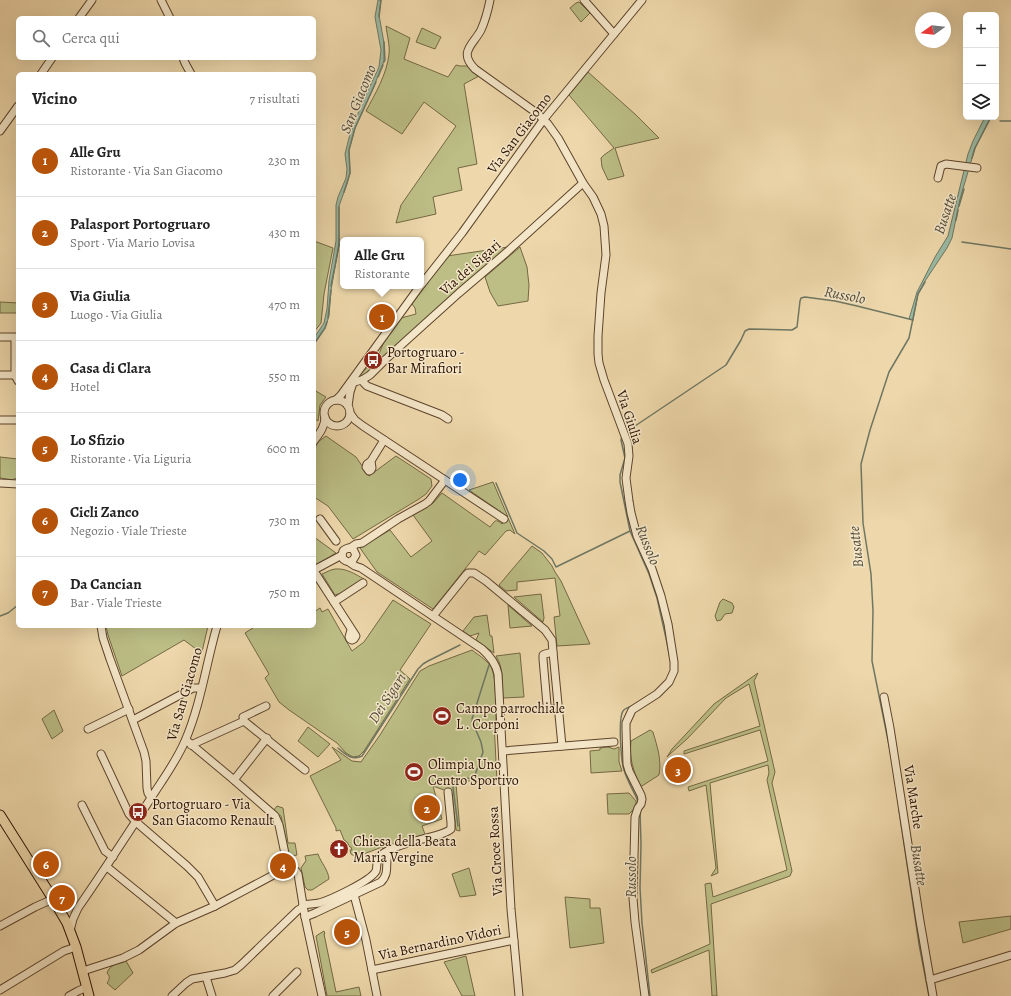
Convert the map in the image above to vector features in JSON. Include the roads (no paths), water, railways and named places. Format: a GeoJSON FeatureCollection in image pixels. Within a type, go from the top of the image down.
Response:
{"type":"FeatureCollection","features":[{"type":"Feature","properties":{"kind":"main road"},"geometry":{"type":"LineString","coordinates":[[0,815],[56,903],[70,921],[88,992]]}},
{"type":"Feature","properties":{"kind":"street"},"geometry":{"type":"LineString","coordinates":[[80,16],[92,0]]}},
{"type":"Feature","properties":{"kind":"street"},"geometry":{"type":"LineString","coordinates":[[161,0],[169,16]]}},
{"type":"Feature","properties":{"kind":"street","name":"Via Giulia"},"geometry":{"type":"LineString","coordinates":[[490,0],[480,32],[468,49],[467,53],[470,64],[544,119],[558,138],[593,197],[601,214],[604,226],[606,255],[601,293],[598,354],[601,372],[628,444],[629,456],[626,478],[631,513],[637,536],[652,569],[661,596],[668,624],[674,662],[674,672],[669,682],[657,694],[632,710],[626,724],[627,764],[642,799],[635,817],[634,827],[633,898],[645,996]]}},
{"type":"Feature","properties":{"kind":"street"},"geometry":{"type":"LineString","coordinates":[[584,0],[614,34]]}},
{"type":"Feature","properties":{"kind":"street","name":"Via San Giacomo"},"geometry":{"type":"LineString","coordinates":[[424,282],[544,119],[642,0]]}},
{"type":"Feature","properties":{"kind":"street"},"geometry":{"type":"LineString","coordinates":[[42,72],[51,60]]}},
{"type":"Feature","properties":{"kind":"street"},"geometry":{"type":"LineString","coordinates":[[184,60],[190,72]]}},
{"type":"Feature","properties":{"kind":"street"},"geometry":{"type":"LineString","coordinates":[[0,131],[16,109]]}},
{"type":"Feature","properties":{"kind":"street"},"geometry":{"type":"LineString","coordinates":[[938,178],[941,166],[946,164],[972,167]]}},
{"type":"Feature","properties":{"kind":"street","name":"Via dei Sigari"},"geometry":{"type":"LineString","coordinates":[[354,382],[362,380],[370,375],[408,339],[584,183]]}},
{"type":"Feature","properties":{"kind":"street","name":"Via San Giacomo"},"geometry":{"type":"LineString","coordinates":[[336,400],[419,289]]}},
{"type":"Feature","properties":{"kind":"street"},"geometry":{"type":"LineString","coordinates":[[0,337],[15,337],[16,358]]}},
{"type":"Feature","properties":{"kind":"street","name":"Via San Giacomo"},"geometry":{"type":"LineString","coordinates":[[349,409],[350,392],[359,370]]}},
{"type":"Feature","properties":{"kind":"street"},"geometry":{"type":"LineString","coordinates":[[0,375],[16,378]]}},
{"type":"Feature","properties":{"kind":"street"},"geometry":{"type":"LineString","coordinates":[[362,380],[367,386],[442,415],[448,420]]}},
{"type":"Feature","properties":{"kind":"street"},"geometry":{"type":"LineString","coordinates":[[316,439],[325,422],[324,412],[327,404],[336,400],[342,401],[349,409],[355,420],[362,426],[504,519]]}},
{"type":"Feature","properties":{"kind":"street"},"geometry":{"type":"LineString","coordinates":[[344,423],[348,419],[349,409]]}},
{"type":"Feature","properties":{"kind":"street"},"geometry":{"type":"LineString","coordinates":[[325,417],[330,423],[335,425]]}},
{"type":"Feature","properties":{"kind":"street"},"geometry":{"type":"LineString","coordinates":[[0,420],[16,420]]}},
{"type":"Feature","properties":{"kind":"street"},"geometry":{"type":"LineString","coordinates":[[321,431],[344,423],[362,426]]}},
{"type":"Feature","properties":{"kind":"street"},"geometry":{"type":"LineString","coordinates":[[371,461],[384,440]]}},
{"type":"Feature","properties":{"kind":"street"},"geometry":{"type":"LineString","coordinates":[[316,569],[348,554],[356,544],[362,543],[398,519],[429,501],[445,480]]}},
{"type":"Feature","properties":{"kind":"street"},"geometry":{"type":"LineString","coordinates":[[0,483],[16,484]]}},
{"type":"Feature","properties":{"kind":"street"},"geometry":{"type":"LineString","coordinates":[[320,519],[348,554]]}},
{"type":"Feature","properties":{"kind":"street","name":"Via Croce Rossa"},"geometry":{"type":"LineString","coordinates":[[348,554],[361,568],[488,654],[497,667],[511,909],[520,996]]}},
{"type":"Feature","properties":{"kind":"street"},"geometry":{"type":"LineString","coordinates":[[433,616],[466,575],[471,572],[477,574],[486,581],[545,630],[552,640],[562,746]]}},
{"type":"Feature","properties":{"kind":"street"},"geometry":{"type":"LineString","coordinates":[[316,573],[351,630]]}},
{"type":"Feature","properties":{"kind":"street"},"geometry":{"type":"LineString","coordinates":[[334,602],[363,583]]}},
{"type":"Feature","properties":{"kind":"street"},"geometry":{"type":"LineString","coordinates":[[100,628],[110,659],[144,752],[146,761],[147,788],[148,794],[151,798]]}},
{"type":"Feature","properties":{"kind":"street","name":"Via San Giacomo"},"geometry":{"type":"LineString","coordinates":[[70,921],[188,742],[216,628]]}},
{"type":"Feature","properties":{"kind":"street"},"geometry":{"type":"LineString","coordinates":[[553,652],[543,655],[547,705],[550,709],[558,709]]}},
{"type":"Feature","properties":{"kind":"street"},"geometry":{"type":"LineString","coordinates":[[133,720],[193,688],[201,688]]}},
{"type":"Feature","properties":{"kind":"street","name":"Via Marche"},"geometry":{"type":"LineString","coordinates":[[884,697],[933,996]]}},
{"type":"Feature","properties":{"kind":"street"},"geometry":{"type":"LineString","coordinates":[[266,706],[243,717],[244,720],[188,742],[275,816],[279,825],[288,868]]}},
{"type":"Feature","properties":{"kind":"street"},"geometry":{"type":"LineString","coordinates":[[88,729],[129,709]]}},
{"type":"Feature","properties":{"kind":"street"},"geometry":{"type":"LineString","coordinates":[[244,720],[305,770]]}},
{"type":"Feature","properties":{"kind":"street"},"geometry":{"type":"LineString","coordinates":[[234,780],[267,738]]}},
{"type":"Feature","properties":{"kind":"street"},"geometry":{"type":"LineString","coordinates":[[503,751],[614,742]]}},
{"type":"Feature","properties":{"kind":"street"},"geometry":{"type":"LineString","coordinates":[[101,754],[129,814],[136,822],[188,866],[198,877],[216,906]]}},
{"type":"Feature","properties":{"kind":"street"},"geometry":{"type":"LineString","coordinates":[[305,916],[315,913],[353,891],[376,870],[377,859],[385,852],[443,834],[451,829],[448,792]]}},
{"type":"Feature","properties":{"kind":"street"},"geometry":{"type":"LineString","coordinates":[[82,805],[105,851],[113,857]]}},
{"type":"Feature","properties":{"kind":"street"},"geometry":{"type":"LineString","coordinates":[[172,996],[192,979],[226,973],[241,966],[303,906],[321,902],[381,882],[387,873],[387,856],[391,849]]}},
{"type":"Feature","properties":{"kind":"street"},"geometry":{"type":"LineString","coordinates":[[107,867],[176,923]]}},
{"type":"Feature","properties":{"kind":"street"},"geometry":{"type":"LineString","coordinates":[[83,971],[123,958],[140,950],[176,923],[216,906],[288,868],[294,869],[298,874],[303,906],[322,996]]}},
{"type":"Feature","properties":{"kind":"street"},"geometry":{"type":"LineString","coordinates":[[376,870],[382,874],[387,873]]}},
{"type":"Feature","properties":{"kind":"street"},"geometry":{"type":"LineString","coordinates":[[353,891],[377,996]]}},
{"type":"Feature","properties":{"kind":"street"},"geometry":{"type":"LineString","coordinates":[[0,926],[35,907],[56,903]]}},
{"type":"Feature","properties":{"kind":"street","name":"Via Bernardino Vidori"},"geometry":{"type":"LineString","coordinates":[[372,970],[514,941]]}},
{"type":"Feature","properties":{"kind":"street"},"geometry":{"type":"LineString","coordinates":[[0,990],[64,951],[76,946]]}},
{"type":"Feature","properties":{"kind":"street"},"geometry":{"type":"LineString","coordinates":[[930,980],[1011,955]]}},
{"type":"Feature","properties":{"kind":"street"},"geometry":{"type":"LineString","coordinates":[[273,996],[297,972]]}},
{"type":"Feature","properties":{"kind":"street"},"geometry":{"type":"LineString","coordinates":[[206,977],[212,996]]}},
{"type":"Feature","properties":{"kind":"street"},"geometry":{"type":"LineString","coordinates":[[69,996],[78,991],[88,992]]}},
{"type":"Feature","properties":{"kind":"waterway","name":"San Giacomo"},"geometry":{"type":"LineString","coordinates":[[379,17],[381,0]]}},
{"type":"Feature","properties":{"kind":"waterway","name":"San Giacomo"},"geometry":{"type":"LineString","coordinates":[[384,42],[384,62]]}},
{"type":"Feature","properties":{"kind":"waterway","name":"San Giacomo"},"geometry":{"type":"LineString","coordinates":[[378,77],[383,65]]}},
{"type":"Feature","properties":{"kind":"waterway","name":"San Giacomo"},"geometry":{"type":"LineString","coordinates":[[344,192],[350,173],[349,150],[355,128],[376,82]]}},
{"type":"Feature","properties":{"kind":"waterway","name":"Busatte"},"geometry":{"type":"LineString","coordinates":[[972,158],[975,148],[989,120]]}},
{"type":"Feature","properties":{"kind":"waterway"},"geometry":{"type":"LineString","coordinates":[[1000,121],[1011,121]]}},
{"type":"Feature","properties":{"kind":"waterway","name":"Busatte"},"geometry":{"type":"LineString","coordinates":[[959,206],[964,189]]}},
{"type":"Feature","properties":{"kind":"waterway","name":"San Giacomo"},"geometry":{"type":"LineString","coordinates":[[331,286],[339,245],[339,207]]}},
{"type":"Feature","properties":{"kind":"waterway","name":"Busatte"},"geometry":{"type":"LineString","coordinates":[[956,220],[958,210]]}},
{"type":"Feature","properties":{"kind":"waterway"},"geometry":{"type":"LineString","coordinates":[[962,242],[1011,249]]}},
{"type":"Feature","properties":{"kind":"waterway","name":"Busatte"},"geometry":{"type":"LineString","coordinates":[[891,755],[872,661],[873,611],[871,574],[863,523],[861,464],[870,430],[889,372],[909,338],[918,294],[925,282]]}},
{"type":"Feature","properties":{"kind":"waterway","name":"San Giacomo"},"geometry":{"type":"LineString","coordinates":[[328,318],[331,290]]}},
{"type":"Feature","properties":{"kind":"waterway","name":"Russolo"},"geometry":{"type":"LineString","coordinates":[[626,432],[726,365],[745,331],[749,329],[792,330],[797,327],[801,298],[805,297],[835,301],[913,320]]}},
{"type":"Feature","properties":{"kind":"waterway","name":"San Giacomo"},"geometry":{"type":"LineString","coordinates":[[316,341],[325,328],[327,322]]}},
{"type":"Feature","properties":{"kind":"waterway","name":"Russolo"},"geometry":{"type":"LineString","coordinates":[[622,436],[621,440],[625,458],[620,475],[620,482],[630,531],[649,574],[657,598],[671,663]]}},
{"type":"Feature","properties":{"kind":"waterway"},"geometry":{"type":"LineString","coordinates":[[496,483],[517,533],[544,551],[552,559],[556,567],[630,531]]}},
{"type":"Feature","properties":{"kind":"waterway","name":"San Giacomo"},"geometry":{"type":"LineString","coordinates":[[0,616],[8,613],[16,607]]}},
{"type":"Feature","properties":{"kind":"waterway","name":"Dei Sigari"},"geometry":{"type":"LineString","coordinates":[[338,748],[352,757],[355,758],[362,756],[418,669],[428,661],[460,645]]}},
{"type":"Feature","properties":{"kind":"waterway"},"geometry":{"type":"LineString","coordinates":[[472,719],[489,665]]}},
{"type":"Feature","properties":{"kind":"waterway","name":"Russolo"},"geometry":{"type":"LineString","coordinates":[[634,705],[626,708],[621,715],[620,740],[624,770],[638,803]]}},
{"type":"Feature","properties":{"kind":"waterway"},"geometry":{"type":"LineString","coordinates":[[458,826],[453,787],[454,783],[457,779],[474,778],[483,752],[481,742],[472,721]]}},
{"type":"Feature","properties":{"kind":"waterway","name":"Busatte"},"geometry":{"type":"LineString","coordinates":[[899,810],[919,944],[929,996]]}},
{"type":"Feature","properties":{"kind":"waterway","name":"Russolo"},"geometry":{"type":"LineString","coordinates":[[640,811],[640,888],[642,923],[650,996]]}},
{"type":"Feature","properties":{"kind":"place","name":"Alle Gru"},"geometry":{"type":"Point","coordinates":[382,317]}},
{"type":"Feature","properties":{"kind":"place","name":"Portogruaro - Bar Mirafiori"},"geometry":{"type":"Point","coordinates":[373,360]}},
{"type":"Feature","properties":{"kind":"place","name":"Campo parrochiale L . Corponi"},"geometry":{"type":"Point","coordinates":[442,716]}},
{"type":"Feature","properties":{"kind":"place","name":"Via Giulia"},"geometry":{"type":"Point","coordinates":[678,770]}},
{"type":"Feature","properties":{"kind":"place","name":"Olimpia Uno Centro Sportivo"},"geometry":{"type":"Point","coordinates":[414,772]}},
{"type":"Feature","properties":{"kind":"place","name":"Palasport Portogruaro"},"geometry":{"type":"Point","coordinates":[427,808]}},
{"type":"Feature","properties":{"kind":"place","name":"Portogruaro - Via San Giacomo Renault"},"geometry":{"type":"Point","coordinates":[138,812]}},
{"type":"Feature","properties":{"kind":"place","name":"Chiesa della Beata Maria Vergine"},"geometry":{"type":"Point","coordinates":[339,849]}},
{"type":"Feature","properties":{"kind":"place","name":"Cicli Zanco"},"geometry":{"type":"Point","coordinates":[46,864]}},
{"type":"Feature","properties":{"kind":"place","name":"Casa di Clara"},"geometry":{"type":"Point","coordinates":[283,866]}},
{"type":"Feature","properties":{"kind":"place","name":"Da Cancian"},"geometry":{"type":"Point","coordinates":[62,898]}},
{"type":"Feature","properties":{"kind":"place","name":"Lo Sfizio"},"geometry":{"type":"Point","coordinates":[347,932]}}]}
